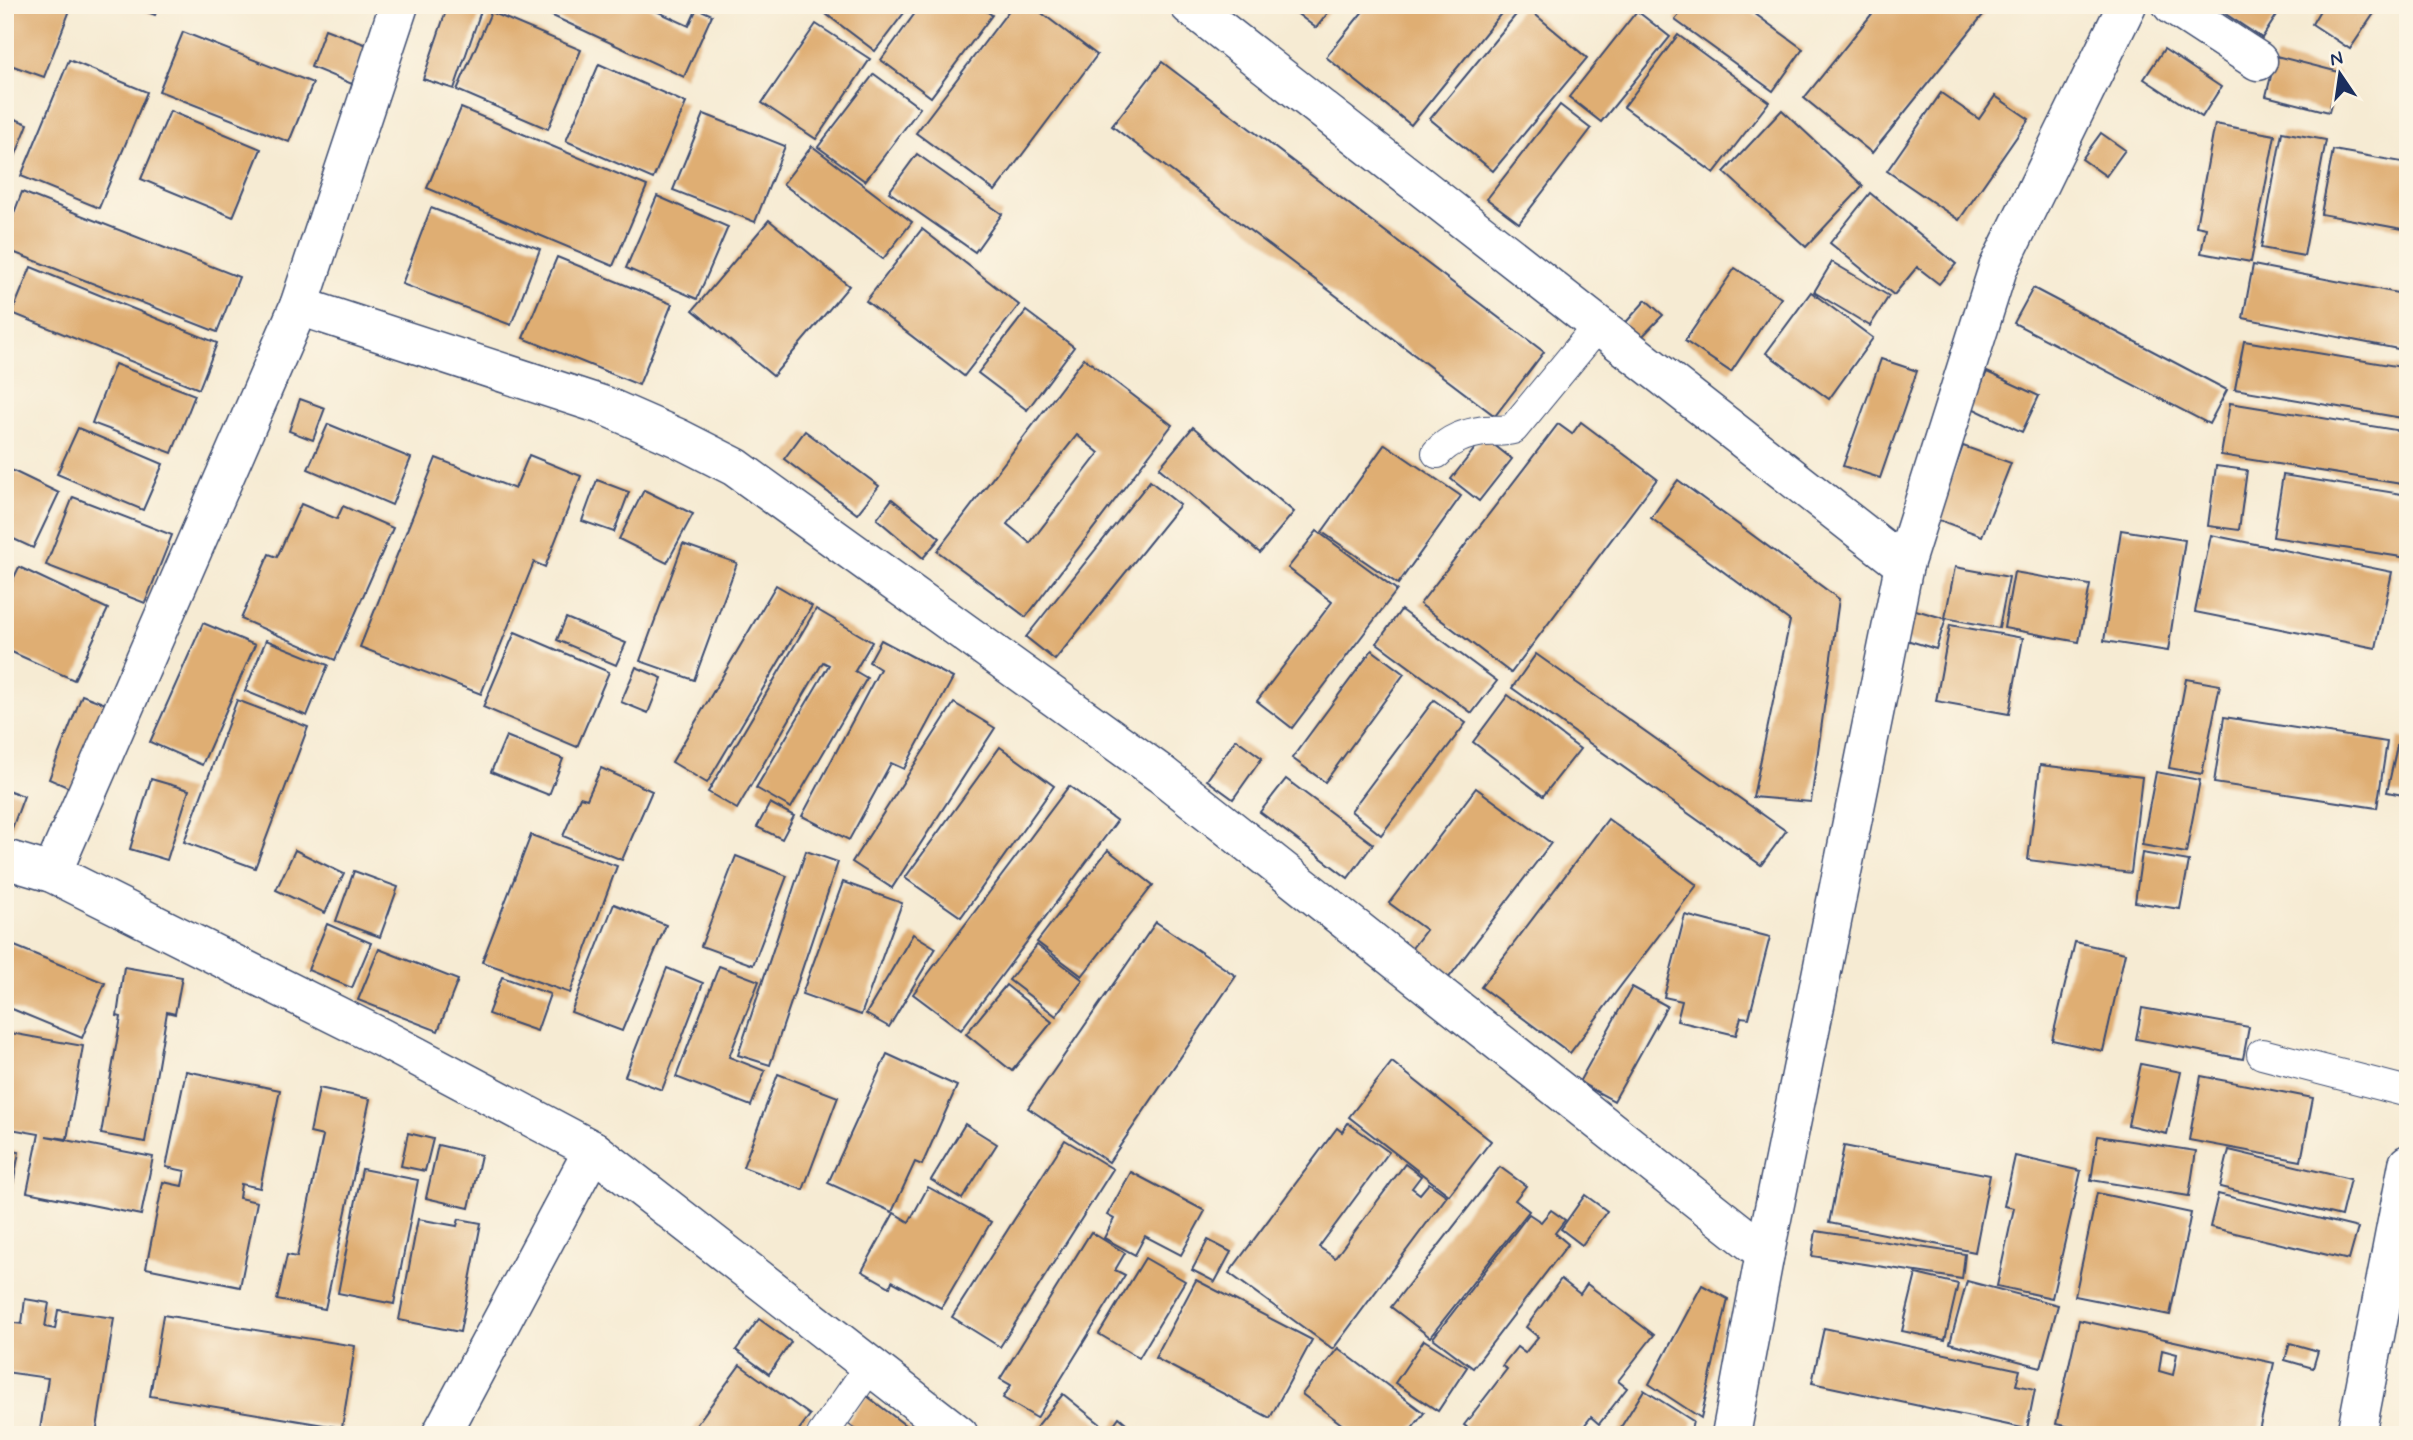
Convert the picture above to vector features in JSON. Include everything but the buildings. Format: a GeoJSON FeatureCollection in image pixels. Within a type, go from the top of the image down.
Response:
{"type":"FeatureCollection","features":[{"type":"Feature","properties":{"kind":"street"},"geometry":{"type":"LineString","coordinates":[[52,873],[299,306],[399,5]]}},
{"type":"Feature","properties":{"kind":"street"},"geometry":{"type":"LineString","coordinates":[[1189,5],[1904,565]]}},
{"type":"Feature","properties":{"kind":"street"},"geometry":{"type":"LineString","coordinates":[[1731,1435],[1765,1253],[1904,565],[1998,268],[2127,5]]}},
{"type":"Feature","properties":{"kind":"street"},"geometry":{"type":"LineString","coordinates":[[2172,5],[2258,61]]}},
{"type":"Feature","properties":{"kind":"street"},"geometry":{"type":"LineString","coordinates":[[299,306],[605,406],[735,467],[1161,774],[1765,1253]]}},
{"type":"Feature","properties":{"kind":"street"},"geometry":{"type":"LineString","coordinates":[[5,859],[52,873],[382,1038],[593,1150],[959,1435]]}},
{"type":"Feature","properties":{"kind":"street"},"geometry":{"type":"LineString","coordinates":[[441,1435],[593,1150]]}},
{"type":"Feature","properties":{"kind":"street"},"geometry":{"type":"LineString","coordinates":[[2356,1435],[2408,1164]]}},
{"type":"Feature","properties":{"kind":"lane"},"geometry":{"type":"LineString","coordinates":[[1437,453],[1448,442],[1459,437],[1513,429],[1598,326]]}},
{"type":"Feature","properties":{"kind":"lane"},"geometry":{"type":"LineString","coordinates":[[2262,1054],[2408,1092]]}},
{"type":"Feature","properties":{"kind":"lane"},"geometry":{"type":"LineString","coordinates":[[822,1435],[870,1366]]}}]}
